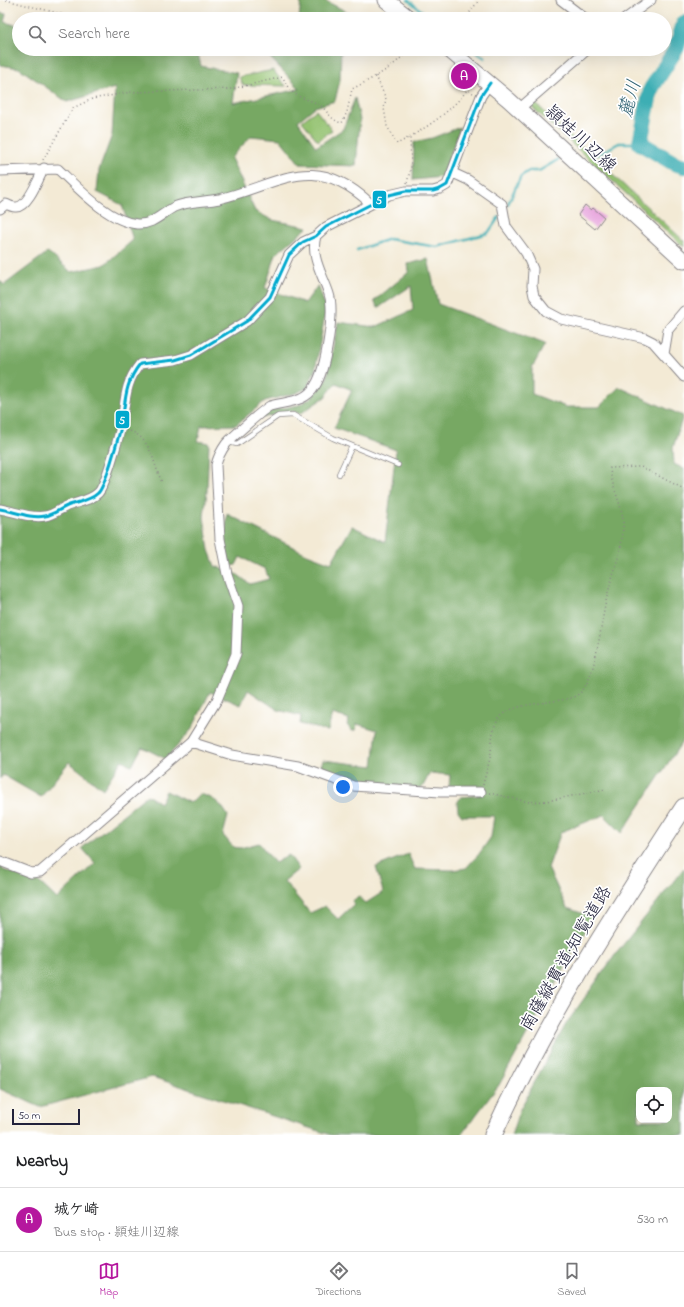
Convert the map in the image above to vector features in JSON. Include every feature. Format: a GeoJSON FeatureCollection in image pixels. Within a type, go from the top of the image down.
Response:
{"type":"FeatureCollection","features":[{"type":"Feature","properties":{"kind":"highway"},"geometry":{"type":"LineString","coordinates":[[636,881],[684,792]]}},
{"type":"Feature","properties":{"kind":"highway","name":"南薩縦貫道;知覧道路"},"geometry":{"type":"LineString","coordinates":[[493,1135],[562,1003],[636,881],[684,807]]}},
{"type":"Feature","properties":{"kind":"highway"},"geometry":{"type":"LineString","coordinates":[[636,881],[684,822]]}},
{"type":"Feature","properties":{"kind":"main road"},"geometry":{"type":"LineString","coordinates":[[386,0],[401,12]]}},
{"type":"Feature","properties":{"kind":"main road","name":"頴娃川辺線"},"geometry":{"type":"LineString","coordinates":[[457,56],[519,109],[684,261]]}},
{"type":"Feature","properties":{"kind":"street"},"geometry":{"type":"LineString","coordinates":[[561,0],[577,12]]}},
{"type":"Feature","properties":{"kind":"street"},"geometry":{"type":"LineString","coordinates":[[635,12],[651,0]]}},
{"type":"Feature","properties":{"kind":"street"},"geometry":{"type":"LineString","coordinates":[[519,109],[580,56]]}},
{"type":"Feature","properties":{"kind":"street"},"geometry":{"type":"LineString","coordinates":[[0,509],[27,515],[44,516],[67,506],[89,499],[99,493],[104,482],[121,427],[124,397],[129,382],[140,364],[175,360],[191,355],[247,321],[270,297],[289,255],[303,242],[316,236],[326,227],[370,203],[389,195],[406,191],[440,189],[447,185],[453,173],[481,96],[490,83]]}},
{"type":"Feature","properties":{"kind":"street"},"geometry":{"type":"LineString","coordinates":[[0,171],[44,168],[58,169],[82,192],[107,212],[127,222],[138,224],[152,222],[175,207],[219,199],[300,174],[320,174],[339,180],[359,192],[370,203]]}},
{"type":"Feature","properties":{"kind":"street"},"geometry":{"type":"LineString","coordinates":[[2,204],[15,208],[20,206],[30,196],[44,168]]}},
{"type":"Feature","properties":{"kind":"street"},"geometry":{"type":"LineString","coordinates":[[453,173],[484,190],[502,204],[506,226],[526,253],[533,269],[532,286],[534,296],[546,312],[561,319],[645,338],[653,342],[684,377]]}},
{"type":"Feature","properties":{"kind":"street"},"geometry":{"type":"LineString","coordinates":[[0,861],[31,873],[40,872],[191,742],[217,700],[236,654],[238,639],[238,606],[227,574],[220,539],[216,465],[219,454],[228,442],[268,407],[298,400],[307,396],[322,373],[332,311],[329,294],[316,260],[314,243],[316,236]]}},
{"type":"Feature","properties":{"kind":"street"},"geometry":{"type":"LineString","coordinates":[[664,354],[668,330],[684,311]]}},
{"type":"Feature","properties":{"kind":"street"},"geometry":{"type":"LineString","coordinates":[[191,742],[232,755],[298,766],[353,786],[440,792],[481,792]]}},
{"type":"Feature","properties":{"kind":"lane"},"geometry":{"type":"LineString","coordinates":[[228,442],[237,444],[278,416],[293,415],[332,438],[398,465]]}},
{"type":"Feature","properties":{"kind":"lane"},"geometry":{"type":"LineString","coordinates":[[339,474],[352,446]]}},
{"type":"Feature","properties":{"kind":"path"},"geometry":{"type":"LineString","coordinates":[[6,0],[53,12]]}},
{"type":"Feature","properties":{"kind":"path"},"geometry":{"type":"LineString","coordinates":[[470,12],[479,0]]}},
{"type":"Feature","properties":{"kind":"path"},"geometry":{"type":"LineString","coordinates":[[44,168],[42,162],[73,108],[92,100],[131,92],[231,89],[283,77],[288,88],[295,95],[322,106],[329,116],[336,122],[342,123],[347,112],[352,88],[376,76],[400,60],[403,56]]}},
{"type":"Feature","properties":{"kind":"path"},"geometry":{"type":"LineString","coordinates":[[376,76],[386,99],[384,108],[387,126],[398,144],[410,138],[446,113],[456,105],[467,90],[481,96]]}},
{"type":"Feature","properties":{"kind":"path"},"geometry":{"type":"LineString","coordinates":[[406,191],[411,167],[410,138]]}},
{"type":"Feature","properties":{"kind":"path"},"geometry":{"type":"LineString","coordinates":[[121,427],[141,437],[154,458],[162,482]]}},
{"type":"Feature","properties":{"kind":"path"},"geometry":{"type":"LineString","coordinates":[[606,789],[547,801],[529,802],[511,799],[494,793],[481,792],[490,757],[492,736],[496,720],[505,712],[574,697],[581,692],[590,675],[596,656],[606,600],[619,558],[622,537],[623,519],[611,482],[610,468],[641,467],[684,489]]}},
{"type":"Feature","properties":{"kind":"green space"},"geometry":{"type":"Polygon","coordinates":[[[301,0],[324,0],[347,12],[300,12],[301,0]]]}},
{"type":"Feature","properties":{"kind":"green space"},"geometry":{"type":"Polygon","coordinates":[[[0,13],[6,14],[4,22],[12,24],[12,56],[199,56],[201,66],[237,73],[233,103],[300,89],[269,56],[341,56],[340,80],[335,101],[315,107],[298,121],[316,147],[343,129],[355,98],[360,120],[356,166],[300,164],[280,139],[251,136],[231,158],[255,211],[272,220],[308,227],[276,254],[265,288],[305,303],[318,285],[326,309],[315,371],[307,388],[296,393],[265,401],[236,425],[201,426],[198,441],[209,443],[207,491],[204,517],[209,550],[215,566],[238,575],[250,584],[269,579],[265,569],[240,557],[236,565],[230,566],[225,540],[227,514],[307,554],[331,563],[352,526],[385,542],[396,450],[334,428],[352,390],[336,383],[325,397],[300,414],[292,411],[261,418],[271,410],[299,405],[312,397],[327,378],[338,322],[375,327],[413,310],[411,286],[378,308],[374,301],[409,272],[408,264],[428,259],[438,304],[545,344],[532,368],[532,394],[566,407],[599,407],[619,387],[683,416],[673,448],[674,464],[684,469],[684,739],[622,833],[604,815],[561,832],[548,868],[567,908],[593,917],[499,1085],[461,1135],[331,1135],[152,1077],[40,1107],[0,1089],[0,858],[3,870],[37,880],[57,899],[95,863],[82,848],[147,795],[160,803],[166,791],[190,803],[199,794],[216,801],[225,811],[228,816],[223,835],[233,847],[240,848],[259,843],[275,863],[289,855],[299,869],[284,881],[310,913],[325,906],[338,919],[354,904],[352,901],[359,897],[366,903],[383,892],[376,867],[408,854],[415,869],[453,870],[466,868],[479,854],[491,837],[494,816],[462,816],[458,811],[457,803],[461,797],[483,795],[449,788],[450,775],[430,773],[422,788],[367,784],[319,771],[323,760],[373,766],[377,730],[357,724],[356,730],[352,731],[347,725],[349,719],[332,714],[328,731],[300,724],[301,716],[278,710],[248,690],[241,705],[210,692],[192,729],[166,759],[142,747],[132,766],[122,760],[103,789],[69,762],[41,797],[3,775],[0,779],[0,280],[4,285],[48,252],[71,272],[104,265],[133,240],[122,205],[97,192],[99,170],[112,135],[115,88],[67,102],[19,68],[0,65],[0,13]]]}},
{"type":"Feature","properties":{"kind":"green space"},"geometry":{"type":"Polygon","coordinates":[[[273,70],[286,86],[243,85],[239,77],[273,70]]]}},
{"type":"Feature","properties":{"kind":"green space"},"geometry":{"type":"Polygon","coordinates":[[[535,103],[684,241],[684,247],[532,107],[535,103]]]}},
{"type":"Feature","properties":{"kind":"green space"},"geometry":{"type":"Polygon","coordinates":[[[316,110],[332,130],[318,141],[302,121],[316,110]]]}},
{"type":"Feature","properties":{"kind":"green space"},"geometry":{"type":"Polygon","coordinates":[[[460,127],[443,177],[413,180],[414,142],[432,138],[460,127]]]}},
{"type":"Feature","properties":{"kind":"green space"},"geometry":{"type":"Polygon","coordinates":[[[684,868],[684,1135],[511,1135],[519,1111],[566,1024],[615,955],[684,868]]]}},
{"type":"Feature","properties":{"kind":"building"},"geometry":{"type":"Polygon","coordinates":[[[585,205],[591,210],[593,208],[604,217],[595,229],[578,215],[585,205]]]}},
{"type":"Feature","properties":{"kind":"waterway"},"geometry":{"type":"LineString","coordinates":[[408,0],[423,12]]}},
{"type":"Feature","properties":{"kind":"waterway","name":"麓川"},"geometry":{"type":"LineString","coordinates":[[672,55],[676,49],[684,23]]}},
{"type":"Feature","properties":{"kind":"waterway","name":"麓川"},"geometry":{"type":"LineString","coordinates":[[672,56],[651,89],[640,143],[674,163],[684,166]]}},
{"type":"Feature","properties":{"kind":"waterway"},"geometry":{"type":"LineString","coordinates":[[597,155],[619,143],[640,143]]}},
{"type":"Feature","properties":{"kind":"waterway"},"geometry":{"type":"LineString","coordinates":[[508,204],[521,176],[529,171],[539,171],[559,159]]}},
{"type":"Feature","properties":{"kind":"waterway"},"geometry":{"type":"LineString","coordinates":[[357,250],[389,239],[437,247],[488,233],[499,217]]}},
{"type":"Feature","properties":{"kind":"transit line","name":"5"},"geometry":{"type":"LineString","coordinates":[[0,509],[28,516],[40,517],[54,513],[67,506],[95,496],[101,489],[108,473],[121,427],[128,387],[140,364],[175,360],[191,355],[247,321],[270,297],[289,255],[303,242],[316,236],[326,227],[389,195],[406,191],[433,191],[447,185],[481,96],[490,83]]}},
{"type":"Feature","properties":{"kind":"place","name":"城ケ崎"},"geometry":{"type":"Point","coordinates":[464,76]}}]}
